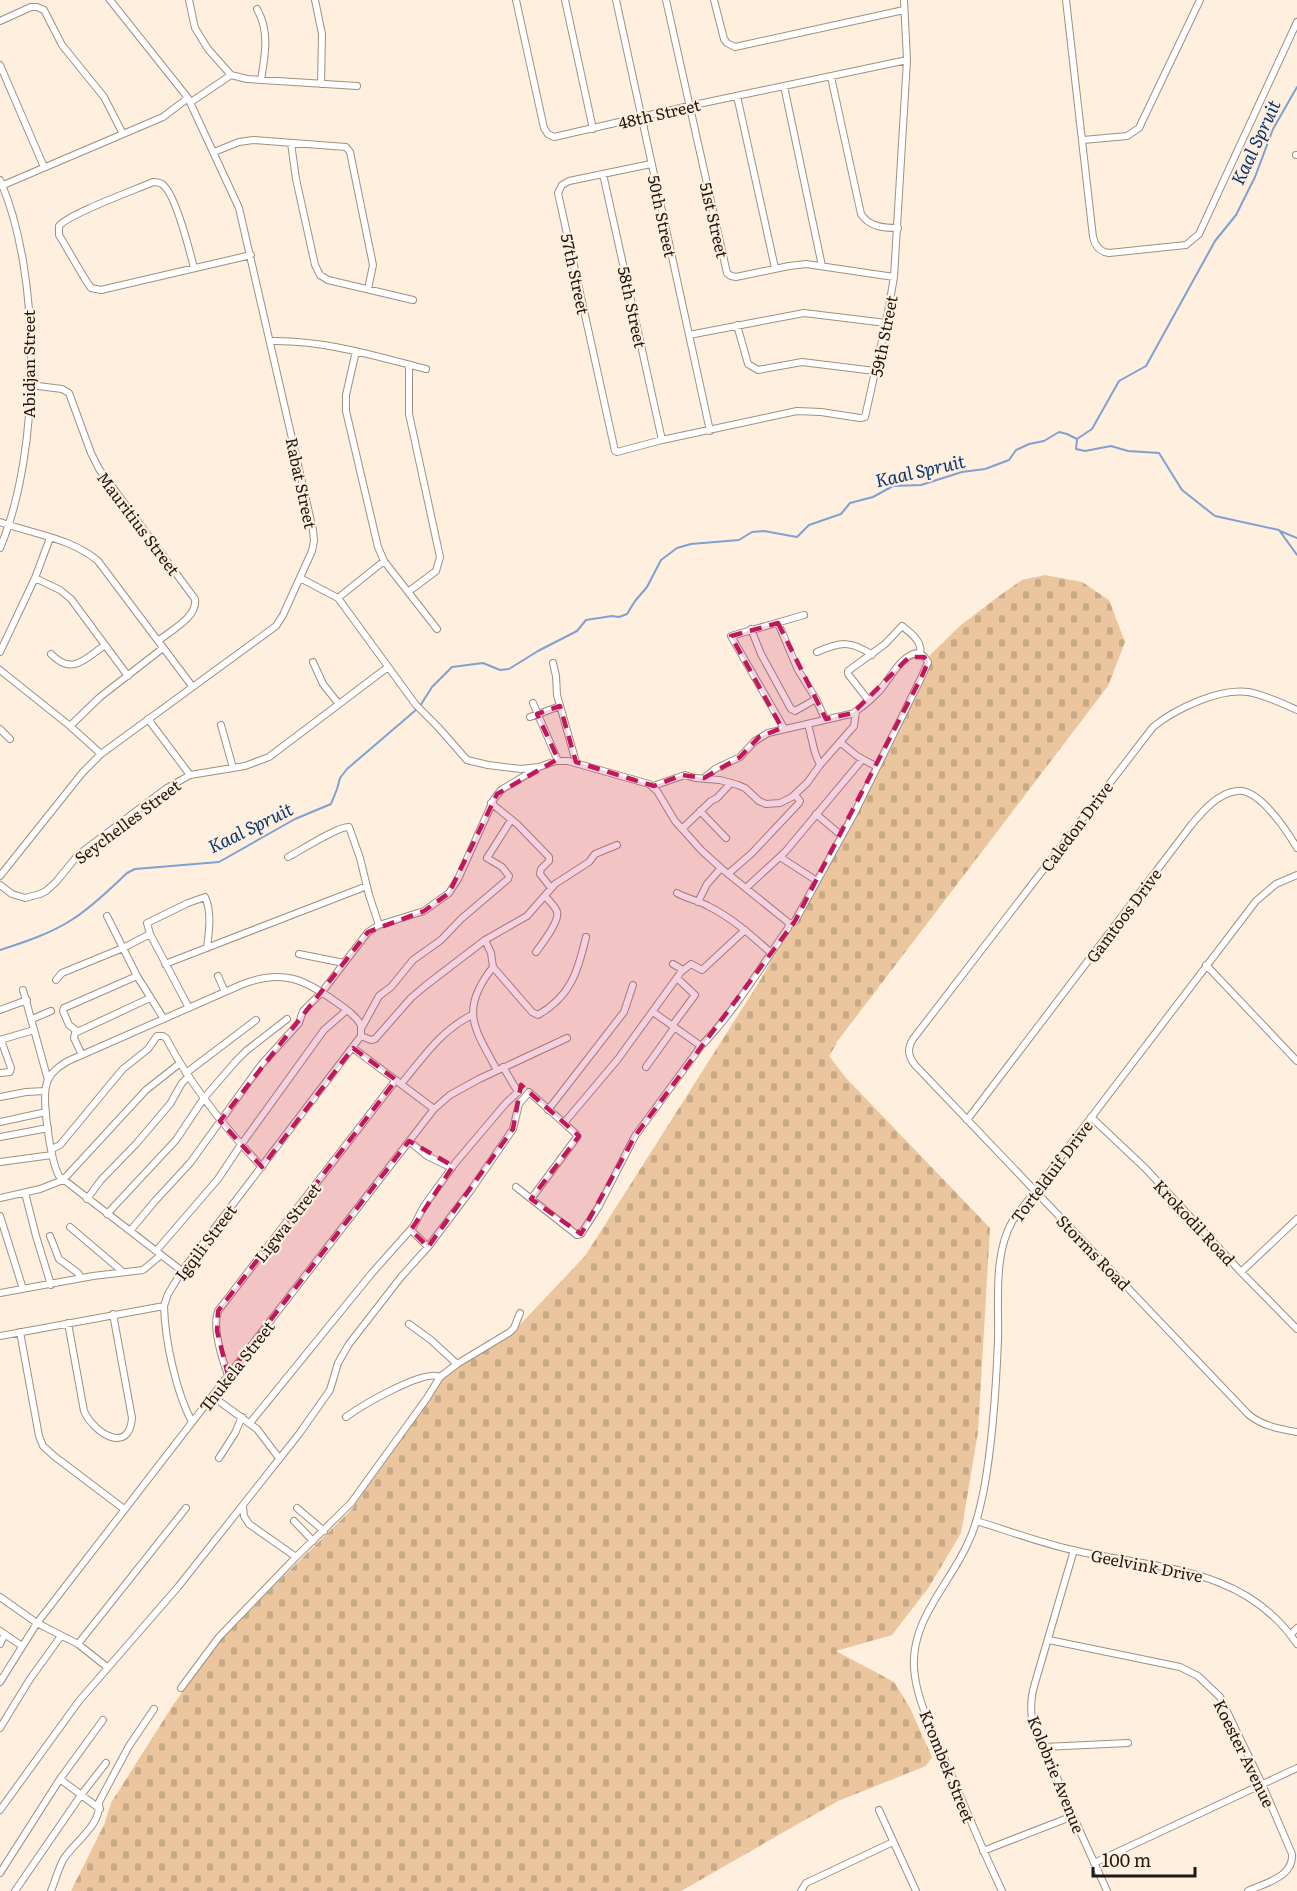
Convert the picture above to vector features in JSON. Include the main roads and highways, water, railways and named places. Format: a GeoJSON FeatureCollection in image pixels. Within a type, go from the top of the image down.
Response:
{"type":"FeatureCollection","features":[{"type":"Feature","properties":{"kind":"waterway","name":"Kaal Spruit"},"geometry":{"type":"LineString","coordinates":[[1077,439],[1092,429],[1119,381],[1146,366],[1215,241],[1236,215],[1255,177],[1273,129],[1297,87]]}},
{"type":"Feature","properties":{"kind":"waterway","name":"Kaal Spruit"},"geometry":{"type":"LineString","coordinates":[[420,706],[432,687],[452,667],[483,663],[500,670],[509,669],[577,631],[586,620],[619,617],[627,614],[647,587],[661,560],[677,548],[691,544],[739,540],[752,532],[764,531],[797,537],[809,525],[841,514],[850,503],[873,497],[893,486],[921,485],[962,472],[985,469],[1009,460],[1016,450],[1044,441],[1059,432],[1077,439]]}},
{"type":"Feature","properties":{"kind":"waterway"},"geometry":{"type":"LineString","coordinates":[[1077,439],[1076,449],[1085,451],[1111,446],[1128,451],[1159,453],[1182,490],[1215,516],[1279,530],[1297,555]]}},
{"type":"Feature","properties":{"kind":"waterway"},"geometry":{"type":"LineString","coordinates":[[1280,531],[1297,538]]}},
{"type":"Feature","properties":{"kind":"waterway","name":"Kaal Spruit"},"geometry":{"type":"LineString","coordinates":[[0,950],[38,937],[65,924],[135,869],[219,862],[295,819],[331,804],[340,778],[347,769],[417,709]]}}]}
